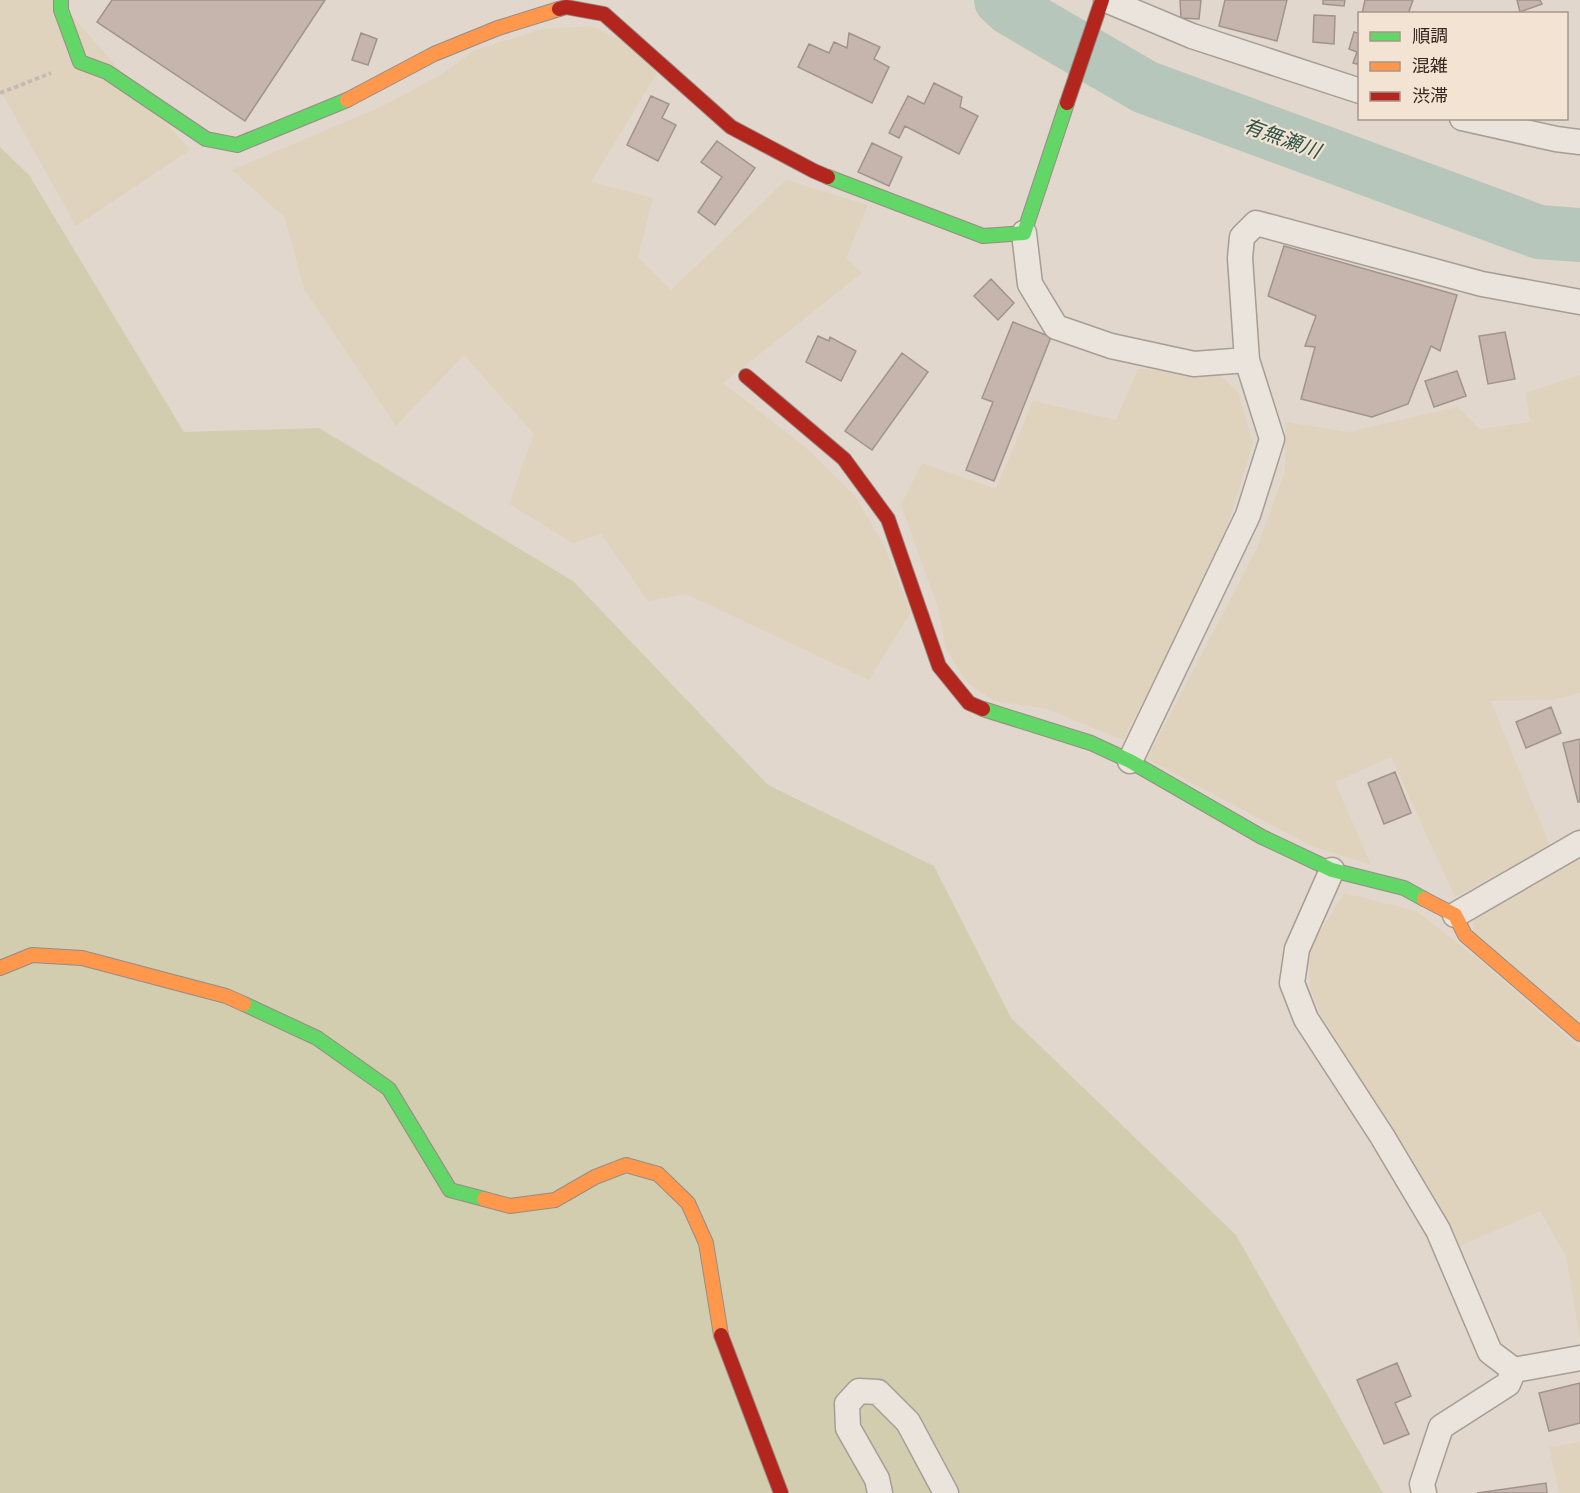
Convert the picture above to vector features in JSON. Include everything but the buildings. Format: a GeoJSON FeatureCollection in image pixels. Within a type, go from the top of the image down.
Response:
{"type":"FeatureCollection","features":[{"type":"Feature","properties":{"kind":"street"},"geometry":{"type":"LineString","coordinates":[[61,0],[61,10],[80,62],[107,72],[206,139],[237,145],[353,98],[434,54],[498,28],[566,8],[604,14],[731,127],[814,171],[983,236],[1024,233]]}},
{"type":"Feature","properties":{"kind":"street"},"geometry":{"type":"LineString","coordinates":[[1246,360],[1194,364],[1110,346],[1056,327],[1030,284],[1024,233],[1066,104],[1104,0],[1192,36],[1358,91]]}},
{"type":"Feature","properties":{"kind":"street"},"geometry":{"type":"LineString","coordinates":[[1471,120],[1556,139],[1580,142]]}},
{"type":"Feature","properties":{"kind":"street"},"geometry":{"type":"LineString","coordinates":[[1130,761],[1248,515],[1272,439],[1246,360],[1240,258],[1242,237],[1256,223],[1482,284],[1580,302]]}},
{"type":"Feature","properties":{"kind":"street"},"geometry":{"type":"LineString","coordinates":[[747,376],[844,459],[888,519],[939,666],[969,703],[998,715],[1091,743],[1130,761],[1262,837],[1332,870],[1404,888],[1455,915],[1466,935],[1580,1034]]}},
{"type":"Feature","properties":{"kind":"street"},"geometry":{"type":"LineString","coordinates":[[1455,915],[1580,843]]}},
{"type":"Feature","properties":{"kind":"street"},"geometry":{"type":"LineString","coordinates":[[1332,870],[1297,950],[1292,983],[1306,1019],[1382,1136],[1438,1230],[1490,1352],[1514,1370],[1580,1358]]}},
{"type":"Feature","properties":{"kind":"street"},"geometry":{"type":"LineString","coordinates":[[0,968],[32,955],[82,958],[226,996],[317,1038],[389,1089],[450,1190],[510,1206],[555,1200],[595,1177],[627,1165],[658,1174],[688,1203],[706,1243],[722,1339],[782,1493]]}},
{"type":"Feature","properties":{"kind":"street"},"geometry":{"type":"LineString","coordinates":[[1424,1493],[1422,1484],[1441,1427],[1509,1384],[1514,1370]]}},
{"type":"Feature","properties":{"kind":"street"},"geometry":{"type":"LineString","coordinates":[[880,1493],[877,1479],[848,1428],[847,1404],[859,1391],[878,1392],[908,1422],[946,1493]]}},
{"type":"Feature","properties":{"kind":"path"},"geometry":{"type":"LineString","coordinates":[[0,93],[80,62]]}},
{"type":"Feature","properties":{"kind":"shaded area"},"geometry":{"type":"Polygon","coordinates":[[[0,0],[58,0],[190,150],[76,226],[0,90],[0,0]]]}},
{"type":"Feature","properties":{"kind":"shaded area"},"geometry":{"type":"Polygon","coordinates":[[[591,26],[625,42],[657,73],[591,182],[653,198],[638,257],[671,290],[786,180],[868,205],[846,258],[862,273],[723,383],[804,446],[854,495],[884,545],[911,612],[869,680],[686,594],[648,601],[601,534],[573,543],[509,504],[534,434],[464,355],[396,426],[304,289],[285,218],[232,170],[385,105],[442,74],[475,50],[542,29],[591,26]]]}},
{"type":"Feature","properties":{"kind":"shaded area"},"geometry":{"type":"Polygon","coordinates":[[[0,147],[29,175],[184,432],[319,428],[573,581],[768,785],[934,866],[1011,1018],[1236,1235],[1383,1493],[0,1493],[0,147]]]}},
{"type":"Feature","properties":{"kind":"shaded area"},"geometry":{"type":"Polygon","coordinates":[[[1138,369],[1219,374],[1238,392],[1253,444],[1216,562],[1123,740],[1047,709],[994,701],[968,683],[946,650],[938,608],[901,505],[922,463],[996,489],[1033,401],[1116,420],[1138,369]]]}},
{"type":"Feature","properties":{"kind":"shaded area"},"geometry":{"type":"Polygon","coordinates":[[[1580,375],[1580,693],[1552,700],[1491,701],[1550,846],[1455,897],[1391,757],[1335,782],[1371,865],[1309,845],[1147,759],[1257,548],[1285,471],[1285,422],[1348,432],[1457,407],[1480,429],[1530,422],[1526,393],[1580,375]]]}},
{"type":"Feature","properties":{"kind":"shaded area"},"geometry":{"type":"Polygon","coordinates":[[[1580,856],[1580,1027],[1473,932],[1474,918],[1580,856]]]}},
{"type":"Feature","properties":{"kind":"shaded area"},"geometry":{"type":"Polygon","coordinates":[[[1344,893],[1416,911],[1482,962],[1580,1048],[1580,1340],[1566,1256],[1540,1211],[1460,1246],[1443,1211],[1319,1012],[1310,985],[1308,952],[1344,893]]]}},
{"type":"Feature","properties":{"kind":"shaded area"},"geometry":{"type":"Polygon","coordinates":[[[1580,1442],[1580,1493],[1559,1493],[1549,1447],[1580,1442]]]}},
{"type":"Feature","properties":{"kind":"waterway","name":"有無瀬川"},"geometry":{"type":"LineString","coordinates":[[1001,0],[1011,9],[1145,87],[1539,232],[1580,235]]}},
{"type":"Feature","properties":{"kind":"traffic: fast"},"geometry":{"type":"LineString","coordinates":[[61,0],[61,10],[80,62],[107,72],[206,139],[237,145],[347,100]]}},
{"type":"Feature","properties":{"kind":"traffic: fast"},"geometry":{"type":"LineString","coordinates":[[828,177],[983,236],[1024,233],[1067,103]]}},
{"type":"Feature","properties":{"kind":"traffic: fast"},"geometry":{"type":"LineString","coordinates":[[983,709],[1091,743],[1130,761],[1262,837],[1332,870],[1404,888],[1424,899]]}},
{"type":"Feature","properties":{"kind":"traffic: fast"},"geometry":{"type":"LineString","coordinates":[[244,1004],[317,1038],[389,1089],[450,1190],[484,1199]]}},
{"type":"Feature","properties":{"kind":"traffic: slow"},"geometry":{"type":"LineString","coordinates":[[347,100],[434,54],[498,28],[559,9]]}},
{"type":"Feature","properties":{"kind":"traffic: slow"},"geometry":{"type":"LineString","coordinates":[[1424,899],[1455,915],[1465,935],[1580,1034]]}},
{"type":"Feature","properties":{"kind":"traffic: slow"},"geometry":{"type":"LineString","coordinates":[[0,968],[32,955],[82,958],[226,996],[244,1004]]}},
{"type":"Feature","properties":{"kind":"traffic: slow"},"geometry":{"type":"LineString","coordinates":[[484,1199],[510,1206],[555,1200],[595,1177],[626,1165],[658,1174],[688,1203],[706,1243],[721,1335]]}},
{"type":"Feature","properties":{"kind":"traffic: jam"},"geometry":{"type":"LineString","coordinates":[[1067,103],[1102,0]]}},
{"type":"Feature","properties":{"kind":"traffic: jam"},"geometry":{"type":"LineString","coordinates":[[559,9],[566,7],[604,14],[731,127],[828,177]]}},
{"type":"Feature","properties":{"kind":"traffic: jam"},"geometry":{"type":"LineString","coordinates":[[746,376],[844,459],[888,519],[939,666],[969,703],[983,709]]}},
{"type":"Feature","properties":{"kind":"traffic: jam"},"geometry":{"type":"LineString","coordinates":[[721,1335],[781,1493]]}}]}
